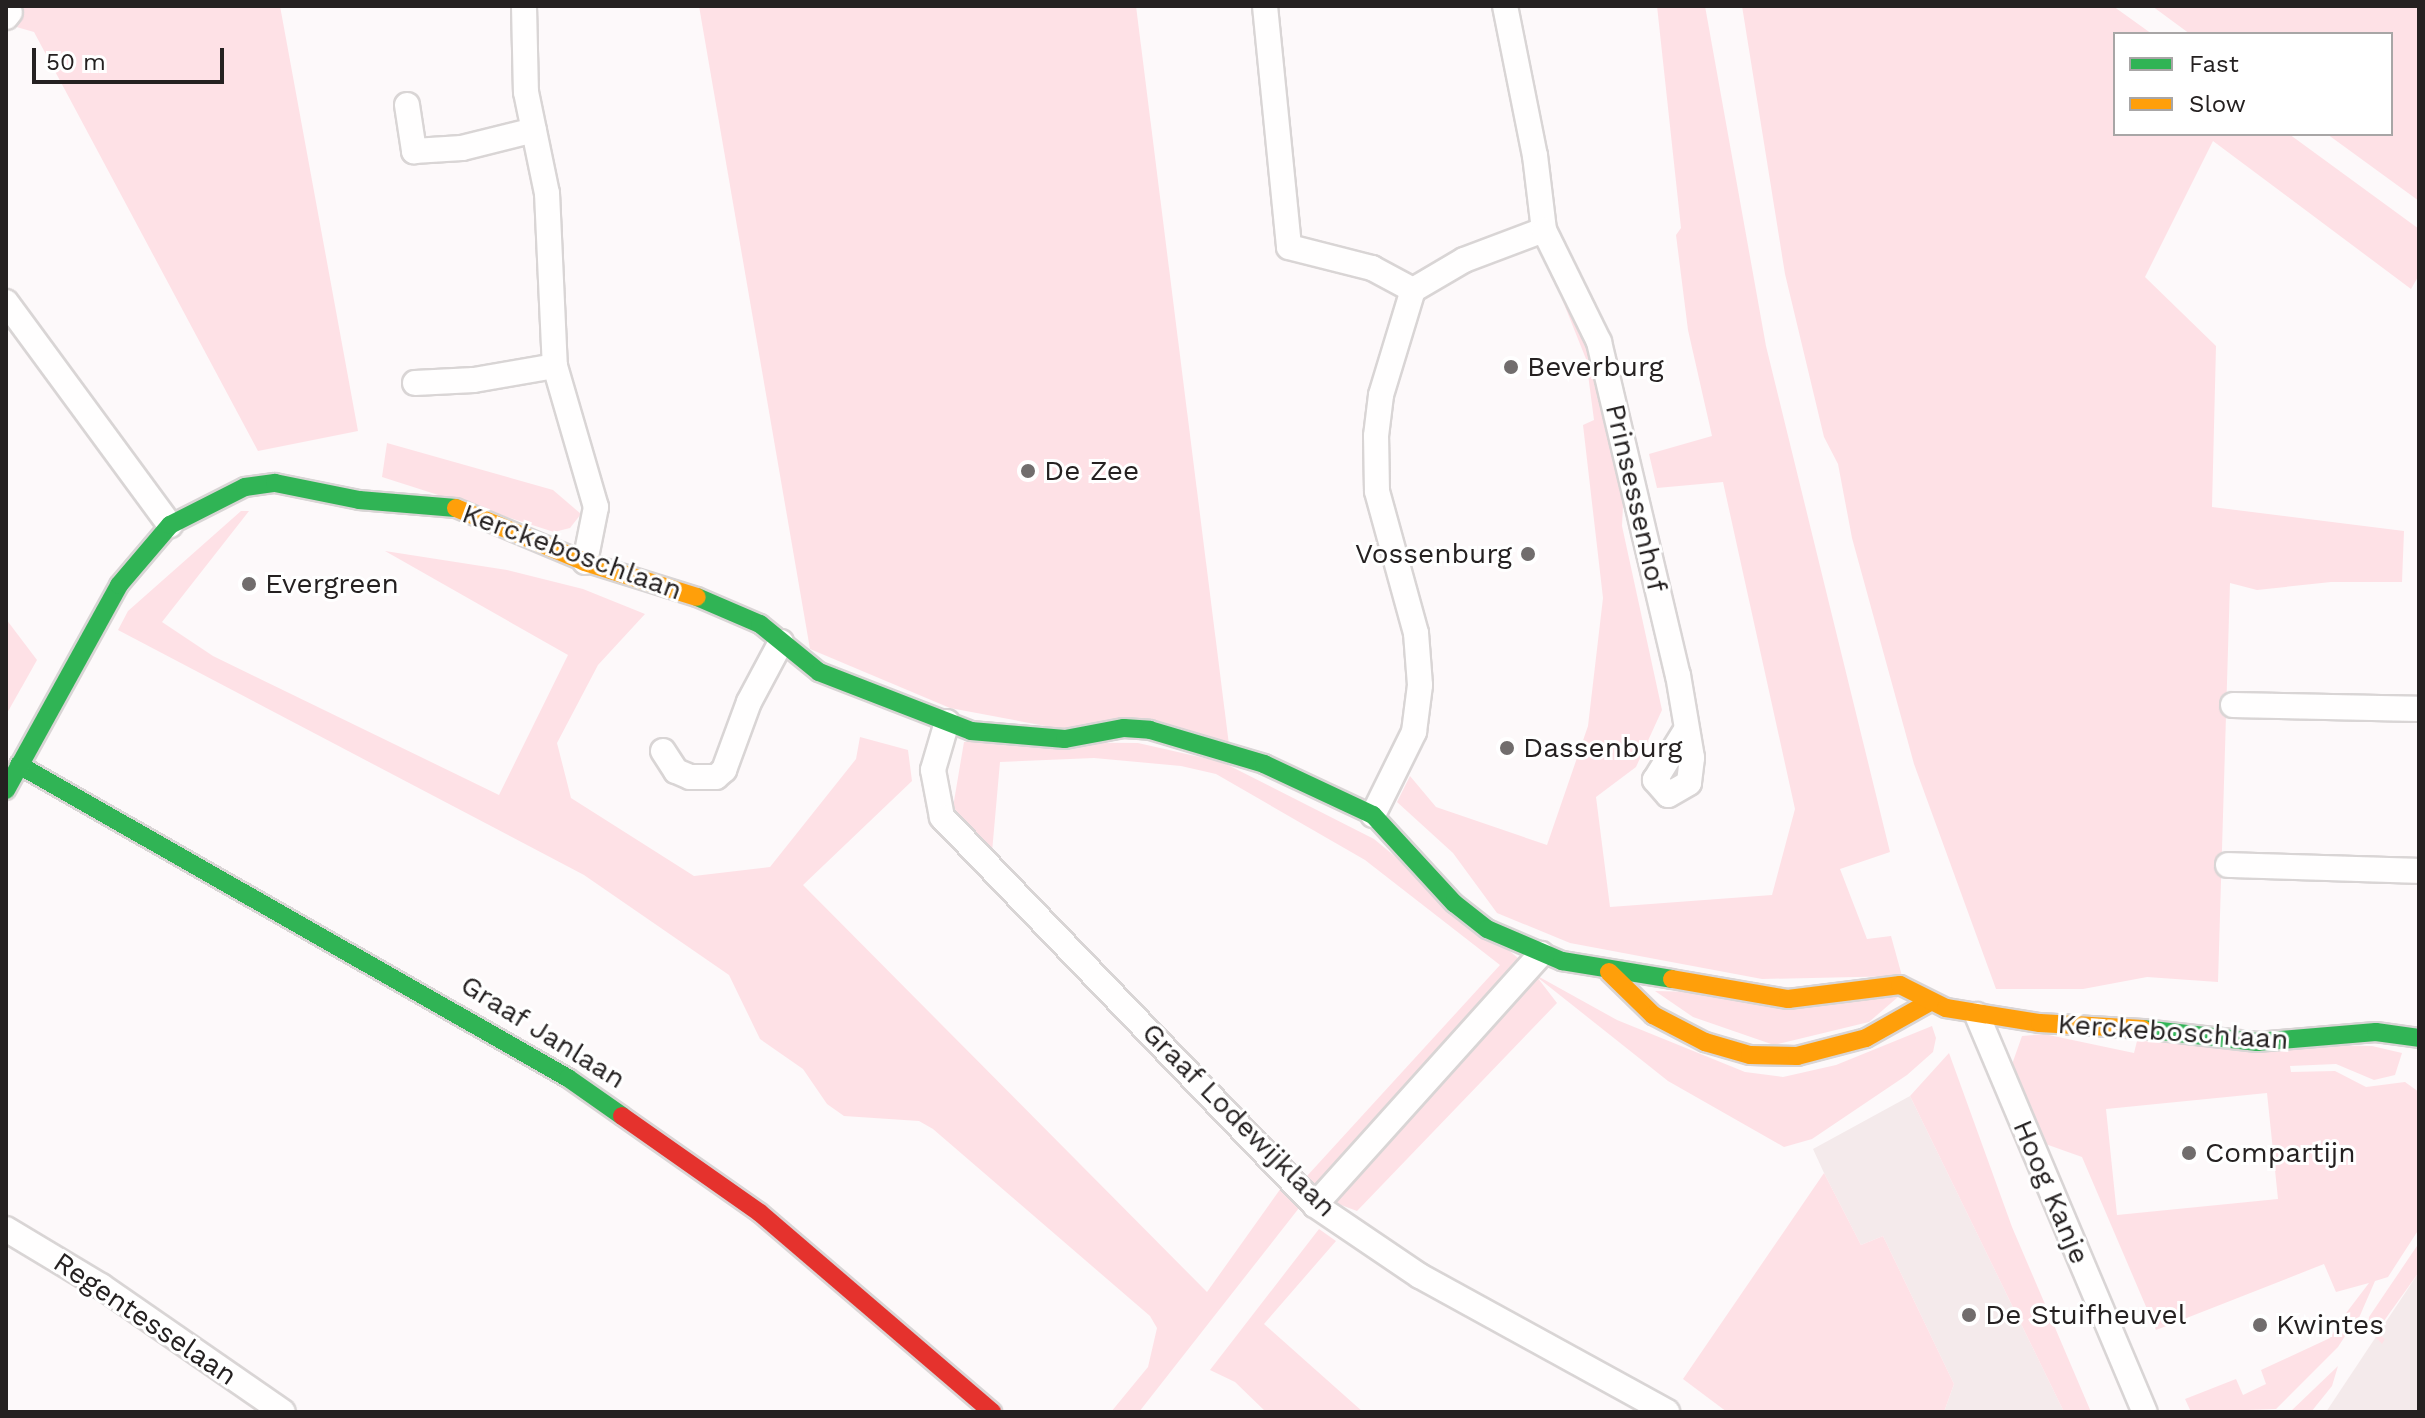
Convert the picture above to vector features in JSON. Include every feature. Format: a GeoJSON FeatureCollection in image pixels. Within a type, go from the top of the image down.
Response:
{"type":"FeatureCollection","features":[{"type":"Feature","properties":{"kind":"street"},"geometry":{"type":"LineString","coordinates":[[524,6],[522,54],[547,193],[555,366],[596,507],[585,562]]}},
{"type":"Feature","properties":{"kind":"street"},"geometry":{"type":"LineString","coordinates":[[1265,6],[1289,247],[1372,268],[1413,290]]}},
{"type":"Feature","properties":{"kind":"street","name":"Prinsessenhof"},"geometry":{"type":"LineString","coordinates":[[1505,6],[1535,156],[1544,230],[1599,342],[1686,730]]}},
{"type":"Feature","properties":{"kind":"street"},"geometry":{"type":"LineString","coordinates":[[407,105],[414,151],[462,148],[534,130]]}},
{"type":"Feature","properties":{"kind":"street"},"geometry":{"type":"LineString","coordinates":[[1373,815],[1414,732],[1420,685],[1416,633],[1377,491],[1376,436],[1381,395],[1413,290],[1464,260],[1544,230]]}},
{"type":"Feature","properties":{"kind":"street"},"geometry":{"type":"LineString","coordinates":[[6,302],[170,525],[119,585],[6,790]]}},
{"type":"Feature","properties":{"kind":"street"},"geometry":{"type":"LineString","coordinates":[[415,383],[474,380],[555,366]]}},
{"type":"Feature","properties":{"kind":"street","name":"Kerckeboschlaan"},"geometry":{"type":"LineString","coordinates":[[170,525],[245,487],[275,483],[359,500],[462,508],[585,562],[727,606],[819,672],[971,731],[1035,739],[1150,730],[1290,774],[1373,815],[1454,903],[1487,929],[1541,954],[1609,972],[1788,999],[1900,985],[1928,1003],[1977,1015],[2257,1042],[2376,1032],[2419,1038]]}},
{"type":"Feature","properties":{"kind":"street"},"geometry":{"type":"LineString","coordinates":[[663,751],[676,771],[690,777],[716,777],[724,770],[749,702],[781,642]]}},
{"type":"Feature","properties":{"kind":"street"},"geometry":{"type":"LineString","coordinates":[[2233,705],[2419,709]]}},
{"type":"Feature","properties":{"kind":"street","name":"Graaf Lodewijklaan"},"geometry":{"type":"LineString","coordinates":[[947,722],[933,770],[942,817],[1315,1205],[1420,1276],[1667,1412]]}},
{"type":"Feature","properties":{"kind":"street","name":"Graaf Janlaan"},"geometry":{"type":"LineString","coordinates":[[19,765],[568,1078],[760,1213],[992,1412]]}},
{"type":"Feature","properties":{"kind":"street"},"geometry":{"type":"LineString","coordinates":[[2228,865],[2419,871]]}},
{"type":"Feature","properties":{"kind":"street"},"geometry":{"type":"LineString","coordinates":[[1315,1205],[1541,954]]}},
{"type":"Feature","properties":{"kind":"street","name":"Kerckeboschlaan"},"geometry":{"type":"LineString","coordinates":[[1609,972],[1653,1015],[1705,1042],[1750,1055],[1797,1056],[1866,1038],[1928,1003]]}},
{"type":"Feature","properties":{"kind":"street","name":"Hoog Kanje"},"geometry":{"type":"LineString","coordinates":[[1977,1015],[2145,1412]]}},
{"type":"Feature","properties":{"kind":"street","name":"Regentesselaan"},"geometry":{"type":"LineString","coordinates":[[6,1229],[101,1286],[283,1412]]}},
{"type":"Feature","properties":{"kind":"shaded area"},"geometry":{"type":"Polygon","coordinates":[[[6,6],[280,6],[358,431],[258,451],[34,32],[6,24],[6,6]]]}},
{"type":"Feature","properties":{"kind":"shaded area"},"geometry":{"type":"Polygon","coordinates":[[[699,6],[1136,6],[1229,745],[1056,728],[950,708],[810,649],[699,6]]]}},
{"type":"Feature","properties":{"kind":"shaded area"},"geometry":{"type":"Polygon","coordinates":[[[1657,6],[1705,6],[1766,346],[1890,852],[1840,869],[1867,939],[1891,936],[1902,976],[1762,979],[1570,943],[1497,913],[1453,853],[1397,802],[1410,776],[1436,807],[1547,845],[1588,726],[1603,598],[1583,425],[1594,420],[1586,359],[1562,299],[1574,300],[1598,373],[1624,485],[1622,526],[1662,710],[1636,767],[1596,797],[1610,907],[1772,895],[1795,809],[1723,482],[1657,488],[1649,454],[1712,436],[1688,330],[1676,235],[1681,228],[1657,6]]]}},
{"type":"Feature","properties":{"kind":"shaded area"},"geometry":{"type":"Polygon","coordinates":[[[1742,6],[2113,6],[2149,32],[2113,32],[2113,136],[2292,136],[2419,229],[2419,275],[2411,289],[2213,141],[2145,277],[2216,346],[2212,507],[2404,531],[2402,582],[2331,582],[2257,590],[2230,583],[2218,982],[2147,977],[2083,989],[1996,989],[1914,764],[1852,538],[1838,464],[1824,437],[1785,274],[1742,6]]]}},
{"type":"Feature","properties":{"kind":"shaded area"},"geometry":{"type":"Polygon","coordinates":[[[2152,6],[2419,6],[2419,201],[2330,136],[2393,136],[2393,32],[2187,32],[2152,6]]]}},
{"type":"Feature","properties":{"kind":"shaded area"},"geometry":{"type":"Polygon","coordinates":[[[387,443],[553,490],[581,514],[570,528],[554,532],[382,477],[387,443]]]}},
{"type":"Feature","properties":{"kind":"shaded area"},"geometry":{"type":"Polygon","coordinates":[[[241,511],[249,511],[162,622],[213,656],[499,795],[568,655],[385,551],[507,570],[583,589],[645,614],[598,665],[557,743],[571,798],[694,876],[770,867],[856,759],[860,737],[908,750],[912,781],[803,885],[1207,1292],[1281,1188],[1299,1208],[1139,1412],[1111,1412],[1148,1367],[1157,1328],[1150,1316],[933,1129],[919,1121],[844,1116],[827,1104],[803,1069],[760,1039],[729,975],[584,875],[118,630],[128,611],[241,511]]]}},
{"type":"Feature","properties":{"kind":"shaded area"},"geometry":{"type":"Polygon","coordinates":[[[6,619],[37,660],[6,715],[6,619]]]}},
{"type":"Feature","properties":{"kind":"shaded area"},"geometry":{"type":"Polygon","coordinates":[[[964,742],[1138,743],[1222,762],[1374,839],[1518,958],[1315,1185],[1307,1176],[1500,965],[1365,860],[1216,774],[1181,766],[1094,758],[1000,762],[992,852],[953,807],[964,742]]]}},
{"type":"Feature","properties":{"kind":"shaded area"},"geometry":{"type":"Polygon","coordinates":[[[1534,974],[1617,1020],[1745,1072],[1783,1077],[1836,1065],[1932,1026],[1936,1038],[1933,1052],[1907,1075],[1812,1139],[1784,1147],[1668,1081],[1537,977],[1557,1003],[1357,1211],[1333,1202],[1534,974]]]}},
{"type":"Feature","properties":{"kind":"shaded area"},"geometry":{"type":"Polygon","coordinates":[[[1655,991],[1898,997],[1869,1022],[1774,1045],[1693,1017],[1655,991]]]}},
{"type":"Feature","properties":{"kind":"shaded area"},"geometry":{"type":"Polygon","coordinates":[[[2044,1034],[2134,1053],[2137,1041],[2372,1046],[2402,1053],[2395,1075],[2374,1080],[2336,1064],[2290,1066],[2291,1072],[2335,1071],[2366,1087],[2405,1082],[2419,1092],[2419,1229],[2388,1277],[2375,1281],[2358,1320],[2347,1327],[2340,1321],[2369,1283],[2336,1292],[2324,1264],[2156,1330],[2082,1157],[2037,1141],[2010,1070],[2022,1036],[2044,1034]],[[2267,1093],[2106,1109],[2117,1215],[2278,1199],[2267,1093]]]}},
{"type":"Feature","properties":{"kind":"shaded area"},"geometry":{"type":"Polygon","coordinates":[[[1949,1053],[2012,1227],[2091,1412],[2064,1412],[1910,1096],[1949,1053]]]}},
{"type":"Feature","properties":{"kind":"shaded area","name":"De Stuifheuvel"},"geometry":{"type":"Polygon","coordinates":[[[1910,1096],[2064,1412],[1944,1412],[1954,1384],[1883,1236],[1861,1245],[1824,1173],[1813,1149],[1910,1096]]]}},
{"type":"Feature","properties":{"kind":"shaded area"},"geometry":{"type":"Polygon","coordinates":[[[1824,1173],[1861,1245],[1883,1236],[1954,1384],[1944,1412],[1727,1412],[1683,1379],[1824,1173]]]}},
{"type":"Feature","properties":{"kind":"shaded area"},"geometry":{"type":"Polygon","coordinates":[[[1319,1229],[1336,1241],[1264,1324],[1363,1412],[1266,1412],[1235,1382],[1210,1370],[1319,1229]]]}},
{"type":"Feature","properties":{"kind":"shaded area"},"geometry":{"type":"Polygon","coordinates":[[[2419,1243],[2419,1272],[2376,1332],[2385,1339],[2382,1344],[2368,1329],[2369,1317],[2419,1243]]]}},
{"type":"Feature","properties":{"kind":"shaded area"},"geometry":{"type":"Polygon","coordinates":[[[2419,1272],[2419,1412],[2326,1412],[2419,1272]]]}},
{"type":"Feature","properties":{"kind":"shaded area"},"geometry":{"type":"Polygon","coordinates":[[[2335,1330],[2347,1333],[2338,1347],[2276,1409],[2191,1412],[2185,1399],[2236,1379],[2243,1395],[2266,1384],[2261,1370],[2330,1338],[2335,1330]]]}},
{"type":"Feature","properties":{"kind":"shaded area"},"geometry":{"type":"Polygon","coordinates":[[[2338,1366],[2332,1386],[2311,1412],[2290,1412],[2338,1366]]]}},
{"type":"Feature","properties":{"kind":"traffic: fast"},"geometry":{"type":"LineString","coordinates":[[6,790],[119,585],[170,525],[245,487],[275,483],[359,500],[456,508]]}},
{"type":"Feature","properties":{"kind":"traffic: fast"},"geometry":{"type":"LineString","coordinates":[[697,597],[760,624],[819,672],[971,731],[1065,739],[1124,728],[1150,730],[1264,764],[1373,815],[1454,903],[1487,929],[1562,961],[1672,979]]}},
{"type":"Feature","properties":{"kind":"traffic: fast"},"geometry":{"type":"LineString","coordinates":[[19,765],[568,1078],[622,1116]]}},
{"type":"Feature","properties":{"kind":"traffic: fast"},"geometry":{"type":"LineString","coordinates":[[2143,1029],[2257,1042],[2376,1032],[2419,1038]]}},
{"type":"Feature","properties":{"kind":"traffic: slow"},"geometry":{"type":"LineString","coordinates":[[456,508],[585,562],[697,597]]}},
{"type":"Feature","properties":{"kind":"traffic: slow"},"geometry":{"type":"LineString","coordinates":[[1609,972],[1653,1015],[1705,1042],[1750,1055],[1797,1056],[1866,1038],[1928,1003]]}},
{"type":"Feature","properties":{"kind":"traffic: slow"},"geometry":{"type":"LineString","coordinates":[[1672,979],[1788,999],[1900,985],[1946,1008],[2040,1023],[2143,1029]]}},
{"type":"Feature","properties":{"kind":"traffic: jam"},"geometry":{"type":"LineString","coordinates":[[622,1116],[760,1213],[992,1412]]}},
{"type":"Feature","properties":{"kind":"place","name":"Beverburg"},"geometry":{"type":"Point","coordinates":[1511,367]}},
{"type":"Feature","properties":{"kind":"place","name":"De Zee"},"geometry":{"type":"Point","coordinates":[1028,471]}},
{"type":"Feature","properties":{"kind":"place","name":"Vossenburg"},"geometry":{"type":"Point","coordinates":[1528,554]}},
{"type":"Feature","properties":{"kind":"place","name":"Evergreen"},"geometry":{"type":"Point","coordinates":[249,584]}},
{"type":"Feature","properties":{"kind":"place","name":"Dassenburg"},"geometry":{"type":"Point","coordinates":[1507,748]}},
{"type":"Feature","properties":{"kind":"place","name":"Compartijn"},"geometry":{"type":"Point","coordinates":[2189,1153]}},
{"type":"Feature","properties":{"kind":"place","name":"De Stuifheuvel"},"geometry":{"type":"Point","coordinates":[1969,1315]}},
{"type":"Feature","properties":{"kind":"place","name":"Kwintes"},"geometry":{"type":"Point","coordinates":[2260,1325]}}]}
